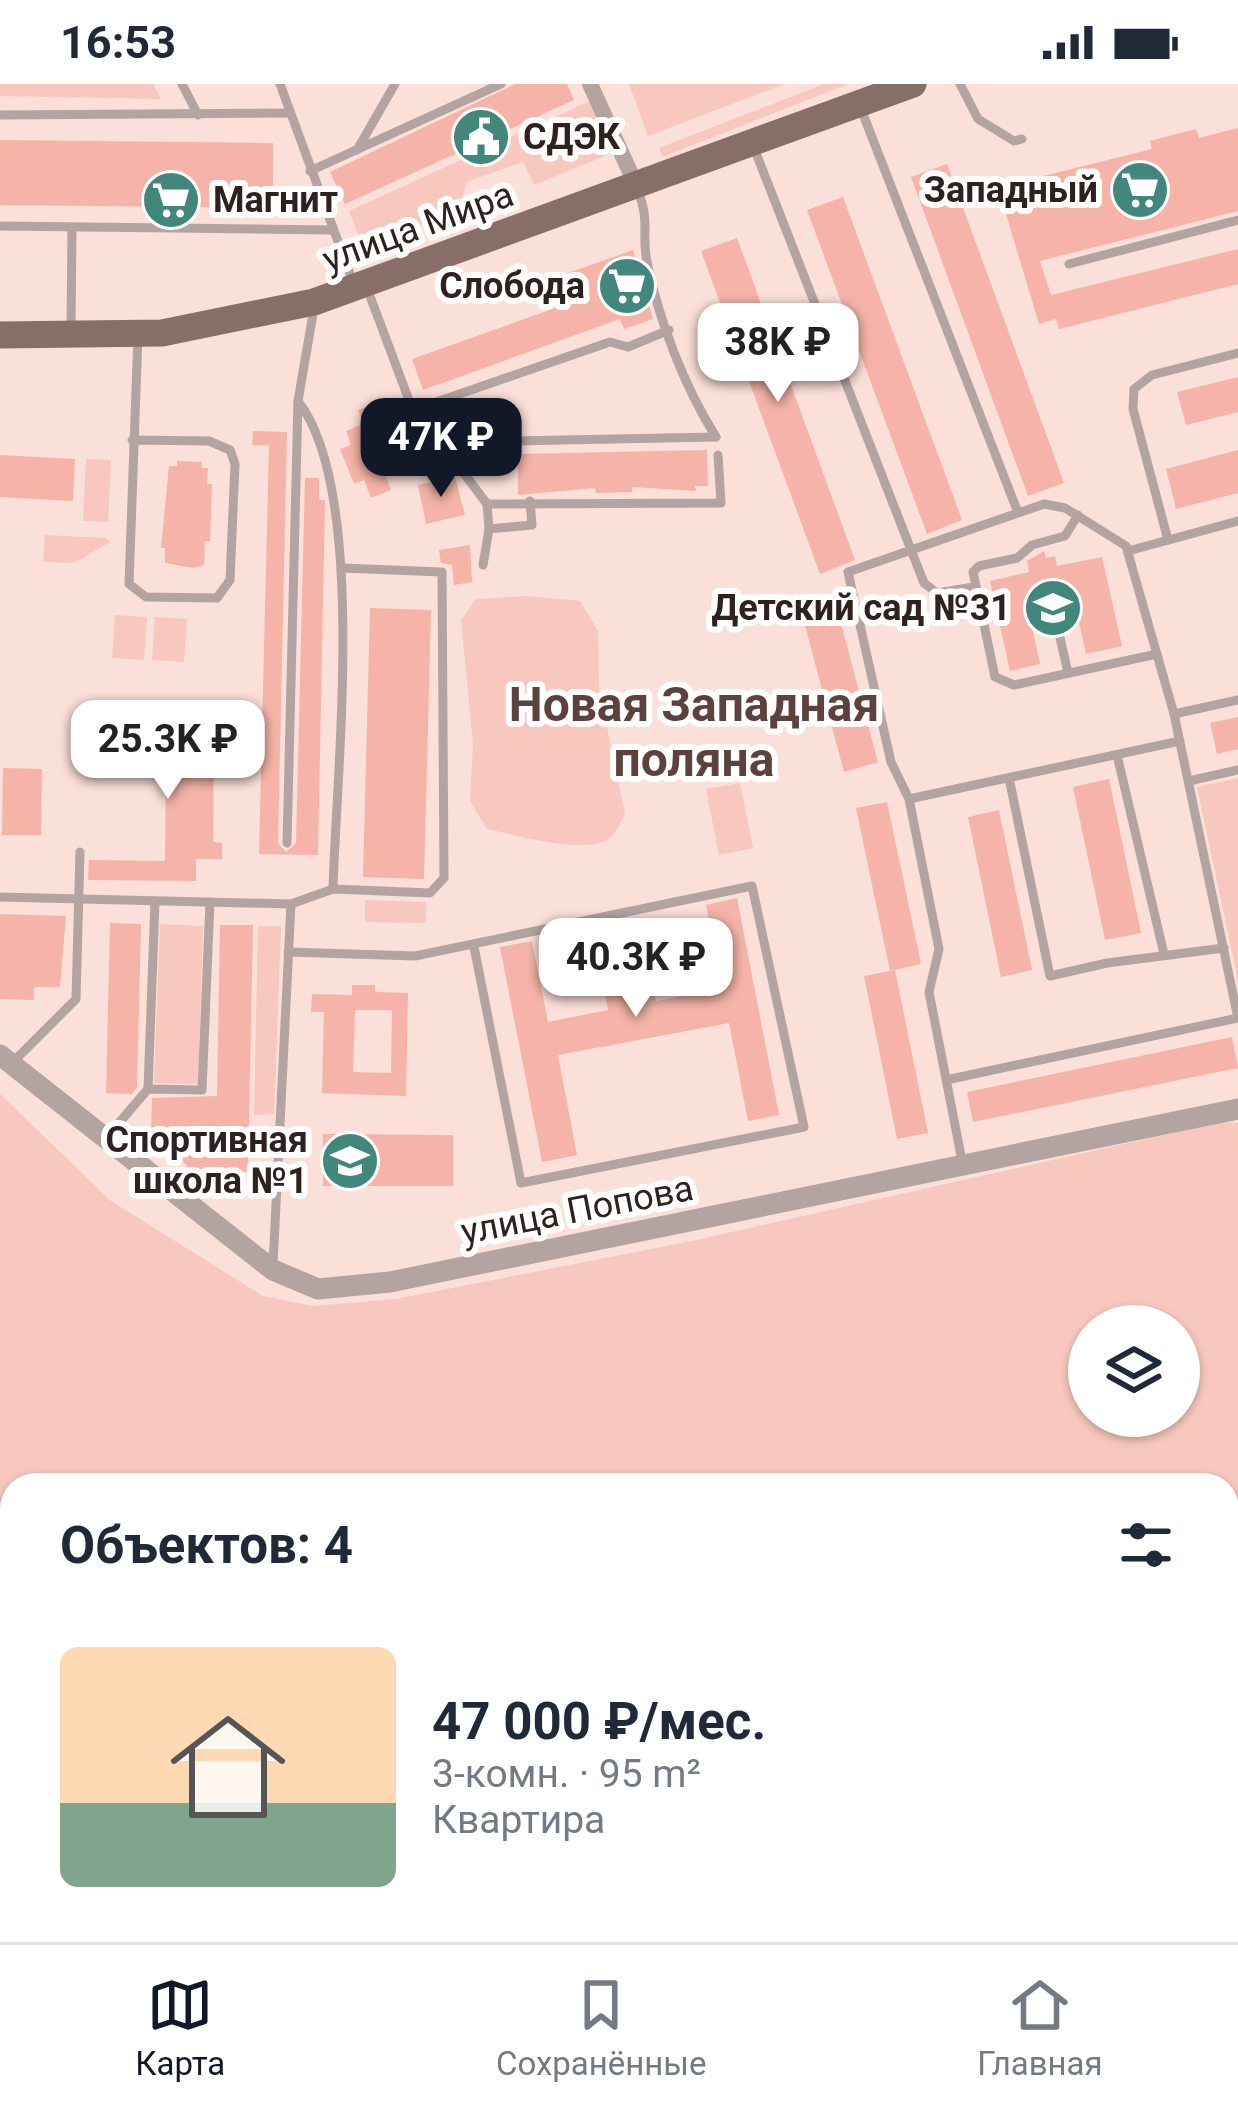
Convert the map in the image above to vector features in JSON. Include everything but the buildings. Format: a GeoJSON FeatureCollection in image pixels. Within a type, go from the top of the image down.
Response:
{"type":"FeatureCollection","features":[{"type":"Feature","properties":{"kind":"main road","name":"улица Мира"},"geometry":{"type":"LineString","coordinates":[[0,335],[137,335],[195,329],[314,302],[913,84]]}},
{"type":"Feature","properties":{"kind":"street"},"geometry":{"type":"LineString","coordinates":[[590,84],[636,185]]}},
{"type":"Feature","properties":{"kind":"street","name":"улица Попова"},"geometry":{"type":"LineString","coordinates":[[6,1059],[273,1270],[318,1289],[354,1288],[1238,1109]]}},
{"type":"Feature","properties":{"kind":"lane"},"geometry":{"type":"LineString","coordinates":[[182,84],[198,115]]}},
{"type":"Feature","properties":{"kind":"lane"},"geometry":{"type":"LineString","coordinates":[[280,84],[333,230],[418,428],[454,460],[487,504],[489,529],[483,565]]}},
{"type":"Feature","properties":{"kind":"lane"},"geometry":{"type":"LineString","coordinates":[[357,150],[395,84]]}},
{"type":"Feature","properties":{"kind":"lane"},"geometry":{"type":"LineString","coordinates":[[310,172],[501,84]]}},
{"type":"Feature","properties":{"kind":"lane"},"geometry":{"type":"LineString","coordinates":[[961,84],[978,119],[1014,142],[1022,140]]}},
{"type":"Feature","properties":{"kind":"lane"},"geometry":{"type":"LineString","coordinates":[[859,104],[1017,510]]}},
{"type":"Feature","properties":{"kind":"lane"},"geometry":{"type":"LineString","coordinates":[[0,115],[289,113]]}},
{"type":"Feature","properties":{"kind":"lane"},"geometry":{"type":"LineString","coordinates":[[752,142],[929,590],[974,587]]}},
{"type":"Feature","properties":{"kind":"lane"},"geometry":{"type":"LineString","coordinates":[[454,460],[512,441],[716,437],[690,395],[646,259],[648,215],[636,185]]}},
{"type":"Feature","properties":{"kind":"lane"},"geometry":{"type":"LineString","coordinates":[[1069,264],[1238,220]]}},
{"type":"Feature","properties":{"kind":"lane"},"geometry":{"type":"LineString","coordinates":[[0,226],[333,230]]}},
{"type":"Feature","properties":{"kind":"lane"},"geometry":{"type":"LineString","coordinates":[[71,227],[71,337]]}},
{"type":"Feature","properties":{"kind":"lane"},"geometry":{"type":"LineString","coordinates":[[287,843],[298,401],[314,302]]}},
{"type":"Feature","properties":{"kind":"lane"},"geometry":{"type":"LineString","coordinates":[[413,410],[610,342],[628,347],[669,330]]}},
{"type":"Feature","properties":{"kind":"lane"},"geometry":{"type":"LineString","coordinates":[[132,440],[209,441],[230,450],[235,464],[230,580],[218,598],[146,597],[129,584],[132,440],[137,335]]}},
{"type":"Feature","properties":{"kind":"lane"},"geometry":{"type":"LineString","coordinates":[[1168,540],[1133,410],[1134,389],[1152,375],[1238,353]]}},
{"type":"Feature","properties":{"kind":"lane"},"geometry":{"type":"LineString","coordinates":[[298,401],[316,424],[327,459],[342,568],[333,889]]}},
{"type":"Feature","properties":{"kind":"lane"},"geometry":{"type":"LineString","coordinates":[[487,504],[721,503],[718,454]]}},
{"type":"Feature","properties":{"kind":"lane"},"geometry":{"type":"LineString","coordinates":[[489,529],[532,525],[530,501]]}},
{"type":"Feature","properties":{"kind":"lane"},"geometry":{"type":"LineString","coordinates":[[946,1080],[1238,1018],[1190,781],[1128,551],[1120,540],[1056,505],[1017,510],[848,572],[891,762],[909,799],[939,949],[929,992],[946,1080],[963,1166]]}},
{"type":"Feature","properties":{"kind":"lane"},"geometry":{"type":"LineString","coordinates":[[1078,515],[1068,533],[1058,539],[1032,544],[1017,558],[979,566],[973,572],[992,671],[1000,682],[1014,685],[1157,654]]}},
{"type":"Feature","properties":{"kind":"lane"},"geometry":{"type":"LineString","coordinates":[[1128,551],[1238,520]]}},
{"type":"Feature","properties":{"kind":"lane"},"geometry":{"type":"LineString","coordinates":[[0,897],[291,904],[333,889],[430,893],[444,878],[442,572],[342,568]]}},
{"type":"Feature","properties":{"kind":"lane"},"geometry":{"type":"LineString","coordinates":[[1059,633],[1068,673]]}},
{"type":"Feature","properties":{"kind":"lane"},"geometry":{"type":"LineString","coordinates":[[1174,714],[1238,700]]}},
{"type":"Feature","properties":{"kind":"lane"},"geometry":{"type":"LineString","coordinates":[[909,799],[1180,741]]}},
{"type":"Feature","properties":{"kind":"lane"},"geometry":{"type":"LineString","coordinates":[[1117,754],[1164,954]]}},
{"type":"Feature","properties":{"kind":"lane"},"geometry":{"type":"LineString","coordinates":[[1190,781],[1238,770]]}},
{"type":"Feature","properties":{"kind":"lane"},"geometry":{"type":"LineString","coordinates":[[1009,778],[1050,976],[1223,948]]}},
{"type":"Feature","properties":{"kind":"lane"},"geometry":{"type":"LineString","coordinates":[[6,1059],[76,999],[80,852]]}},
{"type":"Feature","properties":{"kind":"lane"},"geometry":{"type":"LineString","coordinates":[[288,952],[415,956],[752,886],[804,1127],[521,1183],[474,947]]}},
{"type":"Feature","properties":{"kind":"lane"},"geometry":{"type":"LineString","coordinates":[[116,1149],[118,1124],[148,1089],[155,901]]}},
{"type":"Feature","properties":{"kind":"lane"},"geometry":{"type":"LineString","coordinates":[[148,1089],[202,1090],[210,902]]}},
{"type":"Feature","properties":{"kind":"lane"},"geometry":{"type":"LineString","coordinates":[[273,1270],[291,904]]}},
{"type":"Feature","properties":{"kind":"shaded area"},"geometry":{"type":"Polygon","coordinates":[[[0,84],[153,84],[161,99],[0,96],[0,84]]]}},
{"type":"Feature","properties":{"kind":"shaded area"},"geometry":{"type":"Polygon","coordinates":[[[629,84],[784,84],[648,136],[629,84]]]}},
{"type":"Feature","properties":{"kind":"shaded area"},"geometry":{"type":"Polygon","coordinates":[[[824,84],[848,84],[662,157],[659,148],[824,84]]]}},
{"type":"Feature","properties":{"kind":"shaded area"},"geometry":{"type":"Polygon","coordinates":[[[590,101],[612,153],[534,185],[523,162],[466,182],[460,211],[363,247],[349,211],[590,101]]]}},
{"type":"Feature","properties":{"kind":"shaded area"},"geometry":{"type":"Polygon","coordinates":[[[86,459],[111,460],[108,522],[83,521],[86,459]]]}},
{"type":"Feature","properties":{"kind":"shaded area"},"geometry":{"type":"Polygon","coordinates":[[[45,535],[110,542],[74,563],[43,562],[45,535]]]}},
{"type":"Feature","properties":{"kind":"shaded area"},"geometry":{"type":"Polygon","coordinates":[[[527,596],[580,601],[598,631],[599,689],[625,814],[612,836],[598,843],[550,842],[487,829],[470,801],[473,744],[461,620],[476,599],[527,596]]]}},
{"type":"Feature","properties":{"kind":"shaded area"},"geometry":{"type":"Polygon","coordinates":[[[115,615],[147,617],[144,660],[112,658],[115,615]]]}},
{"type":"Feature","properties":{"kind":"shaded area"},"geometry":{"type":"Polygon","coordinates":[[[155,617],[187,619],[184,662],[152,660],[155,617]]]}},
{"type":"Feature","properties":{"kind":"shaded area"},"geometry":{"type":"Polygon","coordinates":[[[1238,778],[1238,980],[1197,787],[1238,778]]]}},
{"type":"Feature","properties":{"kind":"shaded area"},"geometry":{"type":"Polygon","coordinates":[[[740,783],[753,848],[719,855],[706,789],[740,783]]]}},
{"type":"Feature","properties":{"kind":"shaded area"},"geometry":{"type":"Polygon","coordinates":[[[365,900],[426,902],[426,923],[365,922],[365,900]]]}},
{"type":"Feature","properties":{"kind":"shaded area"},"geometry":{"type":"Polygon","coordinates":[[[160,924],[203,926],[198,1084],[154,1083],[160,924]]]}},
{"type":"Feature","properties":{"kind":"shaded area"},"geometry":{"type":"Polygon","coordinates":[[[258,926],[281,926],[274,1114],[254,1115],[258,926]]]}},
{"type":"Feature","properties":{"kind":"shaded area"},"geometry":{"type":"Polygon","coordinates":[[[0,1094],[111,1201],[263,1296],[313,1306],[396,1299],[692,1241],[1222,1122],[1238,1123],[1238,1473],[0,1473],[0,1094]]]}},
{"type":"Feature","properties":{"kind":"place","name":"СДЭК"},"geometry":{"type":"Point","coordinates":[481,137]}},
{"type":"Feature","properties":{"kind":"place","name":"Западный"},"geometry":{"type":"Point","coordinates":[1140,190]}},
{"type":"Feature","properties":{"kind":"place","name":"Магнит"},"geometry":{"type":"Point","coordinates":[171,200]}},
{"type":"Feature","properties":{"kind":"place","name":"Слобода"},"geometry":{"type":"Point","coordinates":[627,286]}},
{"type":"Feature","properties":{"kind":"place","name":"Детский сад №31"},"geometry":{"type":"Point","coordinates":[1053,608]}},
{"type":"Feature","properties":{"kind":"place","name":"Спортивная школа №1"},"geometry":{"type":"Point","coordinates":[350,1161]}},
{"type":"Feature","properties":{"kind":"district","name":"Новая Западная поляна"},"geometry":{"type":"Point","coordinates":[694,732]}}]}
